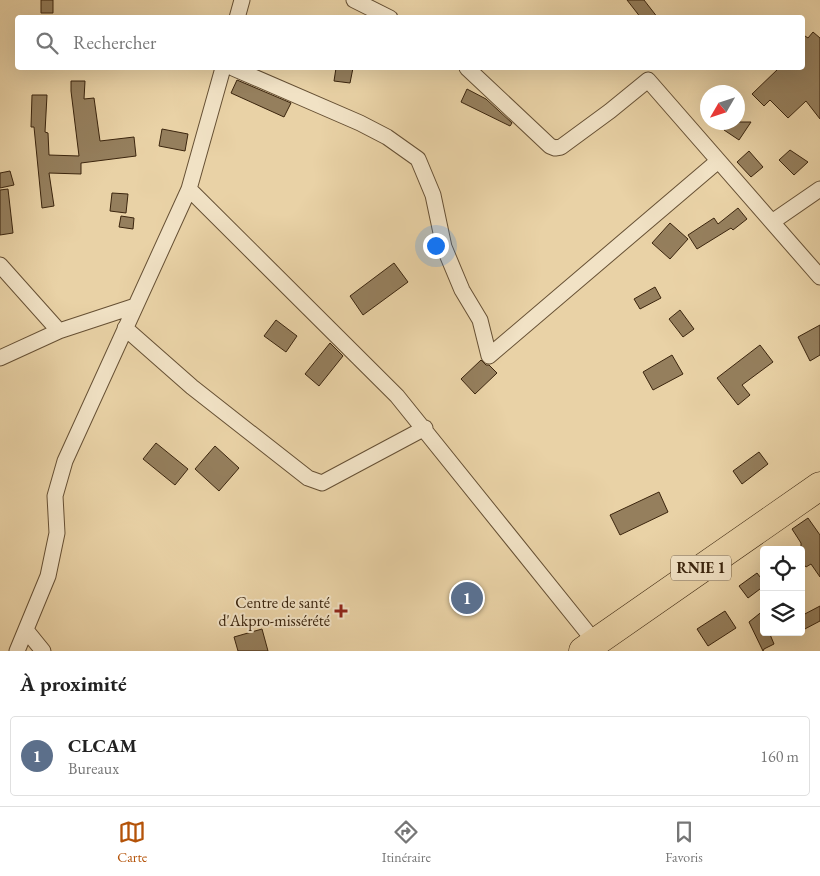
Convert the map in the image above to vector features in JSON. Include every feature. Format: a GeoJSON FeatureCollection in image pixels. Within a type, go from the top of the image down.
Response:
{"type":"FeatureCollection","features":[{"type":"Feature","properties":{"kind":"highway","name":"RNIE 1"},"geometry":{"type":"LineString","coordinates":[[589,647],[820,486]]}},
{"type":"Feature","properties":{"kind":"street"},"geometry":{"type":"LineString","coordinates":[[238,15],[242,0]]}},
{"type":"Feature","properties":{"kind":"street"},"geometry":{"type":"LineString","coordinates":[[354,0],[384,15]]}},
{"type":"Feature","properties":{"kind":"street"},"geometry":{"type":"LineString","coordinates":[[17,651],[48,576],[57,534],[55,496],[65,461],[189,189],[222,70]]}},
{"type":"Feature","properties":{"kind":"street"},"geometry":{"type":"LineString","coordinates":[[238,70],[360,123],[387,137],[418,158],[433,196],[444,247],[462,290],[480,320],[489,356],[718,160]]}},
{"type":"Feature","properties":{"kind":"street"},"geometry":{"type":"LineString","coordinates":[[469,70],[550,146],[555,148],[561,147],[575,137],[648,80],[820,276]]}},
{"type":"Feature","properties":{"kind":"street"},"geometry":{"type":"LineString","coordinates":[[189,189],[397,396],[425,428],[589,647]]}},
{"type":"Feature","properties":{"kind":"street"},"geometry":{"type":"LineString","coordinates":[[772,222],[820,189]]}},
{"type":"Feature","properties":{"kind":"street"},"geometry":{"type":"LineString","coordinates":[[0,265],[59,331]]}},
{"type":"Feature","properties":{"kind":"street"},"geometry":{"type":"LineString","coordinates":[[0,358],[59,331],[135,306]]}},
{"type":"Feature","properties":{"kind":"street"},"geometry":{"type":"LineString","coordinates":[[125,328],[192,387],[308,478],[322,483],[425,428]]}},
{"type":"Feature","properties":{"kind":"street"},"geometry":{"type":"LineString","coordinates":[[26,630],[43,651]]}},
{"type":"Feature","properties":{"kind":"building"},"geometry":{"type":"Polygon","coordinates":[[[41,0],[53,0],[53,13],[41,13],[41,0]]]}},
{"type":"Feature","properties":{"kind":"building"},"geometry":{"type":"Polygon","coordinates":[[[627,0],[644,0],[656,15],[639,15],[627,0]]]}},
{"type":"Feature","properties":{"kind":"building"},"geometry":{"type":"Polygon","coordinates":[[[813,32],[820,38],[820,119],[806,101],[788,118],[770,100],[764,106],[752,94],[777,70],[805,70],[805,36],[808,38],[813,32]]]}},
{"type":"Feature","properties":{"kind":"building"},"geometry":{"type":"Polygon","coordinates":[[[336,70],[353,70],[350,83],[334,81],[336,70]]]}},
{"type":"Feature","properties":{"kind":"building"},"geometry":{"type":"Polygon","coordinates":[[[237,80],[291,103],[284,117],[231,93],[237,80]]]}},
{"type":"Feature","properties":{"kind":"building"},"geometry":{"type":"Polygon","coordinates":[[[71,81],[85,81],[84,99],[94,98],[100,141],[134,137],[136,156],[81,163],[81,174],[49,173],[54,206],[42,208],[34,127],[31,127],[32,95],[47,95],[45,132],[48,133],[49,155],[79,156],[71,81]]]}},
{"type":"Feature","properties":{"kind":"building"},"geometry":{"type":"Polygon","coordinates":[[[467,89],[486,99],[512,123],[510,126],[461,102],[467,89]]]}},
{"type":"Feature","properties":{"kind":"building"},"geometry":{"type":"Polygon","coordinates":[[[745,122],[751,122],[739,140],[724,130],[745,130],[745,122]]]}},
{"type":"Feature","properties":{"kind":"building"},"geometry":{"type":"Polygon","coordinates":[[[162,129],[188,134],[185,151],[159,146],[162,129]]]}},
{"type":"Feature","properties":{"kind":"building"},"geometry":{"type":"Polygon","coordinates":[[[790,150],[808,162],[794,175],[779,160],[790,150]]]}},
{"type":"Feature","properties":{"kind":"building"},"geometry":{"type":"Polygon","coordinates":[[[749,151],[763,167],[751,177],[737,162],[749,151]]]}},
{"type":"Feature","properties":{"kind":"building"},"geometry":{"type":"Polygon","coordinates":[[[10,171],[14,185],[0,188],[0,173],[10,171]]]}},
{"type":"Feature","properties":{"kind":"building"},"geometry":{"type":"Polygon","coordinates":[[[8,189],[13,233],[0,235],[0,190],[8,189]]]}},
{"type":"Feature","properties":{"kind":"building"},"geometry":{"type":"Polygon","coordinates":[[[112,193],[128,194],[126,213],[110,211],[112,193]]]}},
{"type":"Feature","properties":{"kind":"building"},"geometry":{"type":"Polygon","coordinates":[[[738,208],[747,219],[733,230],[731,228],[697,249],[688,235],[714,218],[718,224],[738,208]]]}},
{"type":"Feature","properties":{"kind":"building"},"geometry":{"type":"Polygon","coordinates":[[[121,216],[134,218],[133,229],[119,227],[121,216]]]}},
{"type":"Feature","properties":{"kind":"building"},"geometry":{"type":"Polygon","coordinates":[[[670,223],[688,239],[670,259],[652,243],[670,223]]]}},
{"type":"Feature","properties":{"kind":"building"},"geometry":{"type":"Polygon","coordinates":[[[394,263],[408,282],[363,315],[350,296],[394,263]]]}},
{"type":"Feature","properties":{"kind":"building"},"geometry":{"type":"Polygon","coordinates":[[[655,287],[661,298],[640,309],[634,299],[655,287]]]}},
{"type":"Feature","properties":{"kind":"building"},"geometry":{"type":"Polygon","coordinates":[[[680,310],[694,329],[683,337],[669,319],[680,310]]]}},
{"type":"Feature","properties":{"kind":"building"},"geometry":{"type":"Polygon","coordinates":[[[276,320],[297,336],[286,352],[264,336],[276,320]]]}},
{"type":"Feature","properties":{"kind":"building"},"geometry":{"type":"Polygon","coordinates":[[[820,325],[820,355],[810,361],[798,337],[820,325]]]}},
{"type":"Feature","properties":{"kind":"building"},"geometry":{"type":"Polygon","coordinates":[[[330,343],[343,356],[319,386],[305,374],[330,343]]]}},
{"type":"Feature","properties":{"kind":"building"},"geometry":{"type":"Polygon","coordinates":[[[760,345],[773,362],[742,385],[750,395],[738,405],[717,378],[760,345]]]}},
{"type":"Feature","properties":{"kind":"building"},"geometry":{"type":"Polygon","coordinates":[[[672,355],[683,374],[653,390],[643,372],[672,355]]]}},
{"type":"Feature","properties":{"kind":"building"},"geometry":{"type":"Polygon","coordinates":[[[481,360],[497,373],[475,394],[461,379],[481,360]]]}},
{"type":"Feature","properties":{"kind":"building"},"geometry":{"type":"Polygon","coordinates":[[[156,443],[188,469],[175,485],[143,459],[156,443]]]}},
{"type":"Feature","properties":{"kind":"building"},"geometry":{"type":"Polygon","coordinates":[[[215,446],[239,468],[219,491],[195,469],[215,446]]]}},
{"type":"Feature","properties":{"kind":"building"},"geometry":{"type":"Polygon","coordinates":[[[759,452],[768,464],[742,484],[733,471],[759,452]]]}},
{"type":"Feature","properties":{"kind":"building"},"geometry":{"type":"Polygon","coordinates":[[[659,492],[668,512],[620,535],[610,515],[659,492]]]}},
{"type":"Feature","properties":{"kind":"building"},"geometry":{"type":"Polygon","coordinates":[[[808,518],[820,535],[820,577],[811,564],[805,566],[805,546],[801,546],[792,529],[808,518]]]}},
{"type":"Feature","properties":{"kind":"building"},"geometry":{"type":"Polygon","coordinates":[[[757,573],[760,577],[760,589],[748,598],[739,586],[757,573]]]}},
{"type":"Feature","properties":{"kind":"building"},"geometry":{"type":"Polygon","coordinates":[[[820,606],[820,621],[805,629],[805,614],[820,606]]]}},
{"type":"Feature","properties":{"kind":"building"},"geometry":{"type":"Polygon","coordinates":[[[725,611],[736,628],[708,646],[697,629],[725,611]]]}},
{"type":"Feature","properties":{"kind":"building"},"geometry":{"type":"Polygon","coordinates":[[[760,613],[760,636],[771,636],[774,644],[763,651],[749,622],[760,613]]]}},
{"type":"Feature","properties":{"kind":"building"},"geometry":{"type":"Polygon","coordinates":[[[262,629],[268,651],[238,651],[234,637],[262,629]]]}},
{"type":"Feature","properties":{"kind":"place","name":"CLCAM"},"geometry":{"type":"Point","coordinates":[467,598]}},
{"type":"Feature","properties":{"kind":"place","name":"Centre de santé d'Akpro-missérété"},"geometry":{"type":"Point","coordinates":[341,611]}}]}
